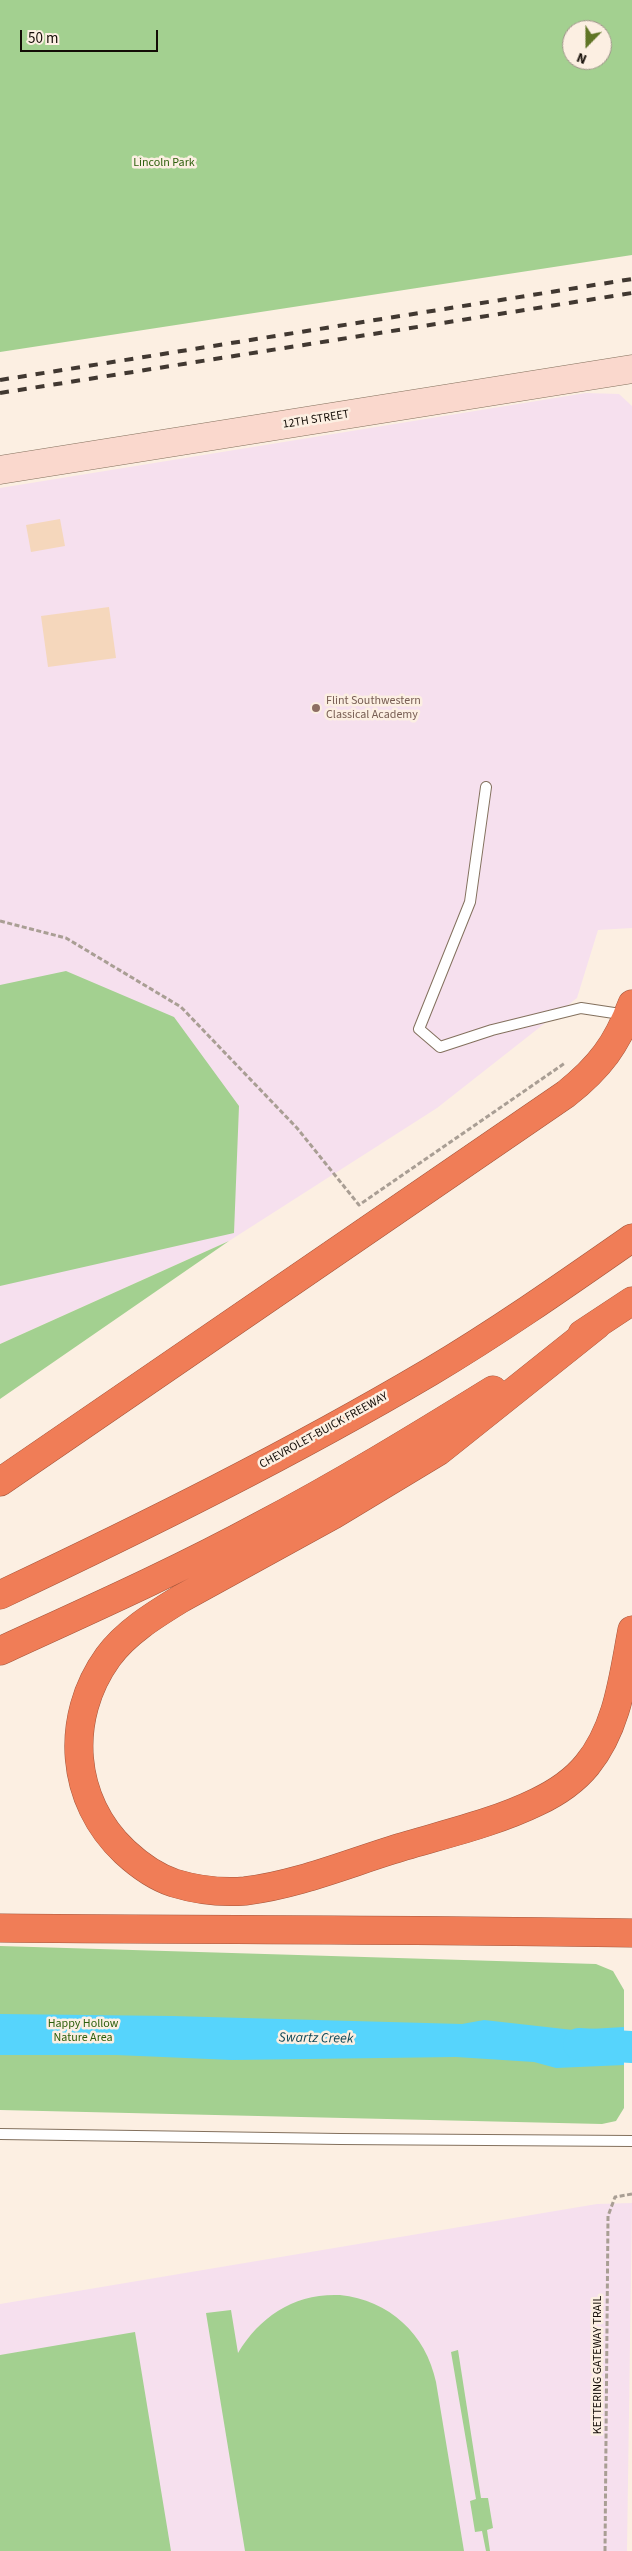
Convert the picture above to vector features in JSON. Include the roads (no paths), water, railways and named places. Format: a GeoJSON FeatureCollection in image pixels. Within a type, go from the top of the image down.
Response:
{"type":"FeatureCollection","features":[{"type":"Feature","properties":{"kind":"highway"},"geometry":{"type":"LineString","coordinates":[[0,1482],[566,1094],[598,1066],[609,1052],[630,1010]]}},
{"type":"Feature","properties":{"kind":"highway","name":"CHEVROLET-BUICK FREEWAY"},"geometry":{"type":"LineString","coordinates":[[0,1595],[202,1498],[431,1371],[632,1238]]}},
{"type":"Feature","properties":{"kind":"highway"},"geometry":{"type":"LineString","coordinates":[[0,1651],[106,1603],[260,1527],[364,1468],[632,1301]]}},
{"type":"Feature","properties":{"kind":"highway"},"geometry":{"type":"LineString","coordinates":[[601,1322],[439,1451],[334,1515],[182,1598],[158,1613],[124,1639],[109,1656],[98,1673],[83,1707],[78,1760],[83,1782],[91,1806],[116,1844],[133,1860],[170,1882],[216,1892],[244,1891],[295,1880],[500,1817],[538,1802],[572,1780],[587,1765],[599,1747],[614,1715],[621,1692],[632,1630]]}},
{"type":"Feature","properties":{"kind":"highway"},"geometry":{"type":"LineString","coordinates":[[0,1928],[316,1931],[430,1929],[632,1933]]}},
{"type":"Feature","properties":{"kind":"street","name":"12TH STREET"},"geometry":{"type":"LineString","coordinates":[[0,470],[632,369]]}},
{"type":"Feature","properties":{"kind":"lane"},"geometry":{"type":"LineString","coordinates":[[486,787],[470,902],[419,1029],[440,1047],[492,1030],[581,1008],[630,1010]]}},
{"type":"Feature","properties":{"kind":"lane"},"geometry":{"type":"LineString","coordinates":[[0,2134],[350,2140],[632,2141]]}},
{"type":"Feature","properties":{"kind":"water"},"geometry":{"type":"Polygon","coordinates":[[[0,2014],[172,2016],[462,2024],[484,2020],[573,2030],[624,2027],[624,2065],[556,2068],[534,2062],[456,2057],[232,2060],[116,2055],[0,2055],[0,2014]]]}},
{"type":"Feature","properties":{"kind":"waterway","name":"Swartz Creek"},"geometry":{"type":"LineString","coordinates":[[579,2044],[632,2047]]}},
{"type":"Feature","properties":{"kind":"railway"},"geometry":{"type":"LineString","coordinates":[[0,380],[632,279]]}},
{"type":"Feature","properties":{"kind":"railway"},"geometry":{"type":"LineString","coordinates":[[0,393],[632,293]]}},
{"type":"Feature","properties":{"kind":"place","name":"Flint Southwestern Classical Academy"},"geometry":{"type":"Point","coordinates":[316,708]}},
{"type":"Feature","properties":{"kind":"park label","name":"Lincoln Park"},"geometry":{"type":"Point","coordinates":[164,163]}},
{"type":"Feature","properties":{"kind":"park label","name":"Happy Hollow Nature Area"},"geometry":{"type":"Point","coordinates":[83,2031]}}]}
